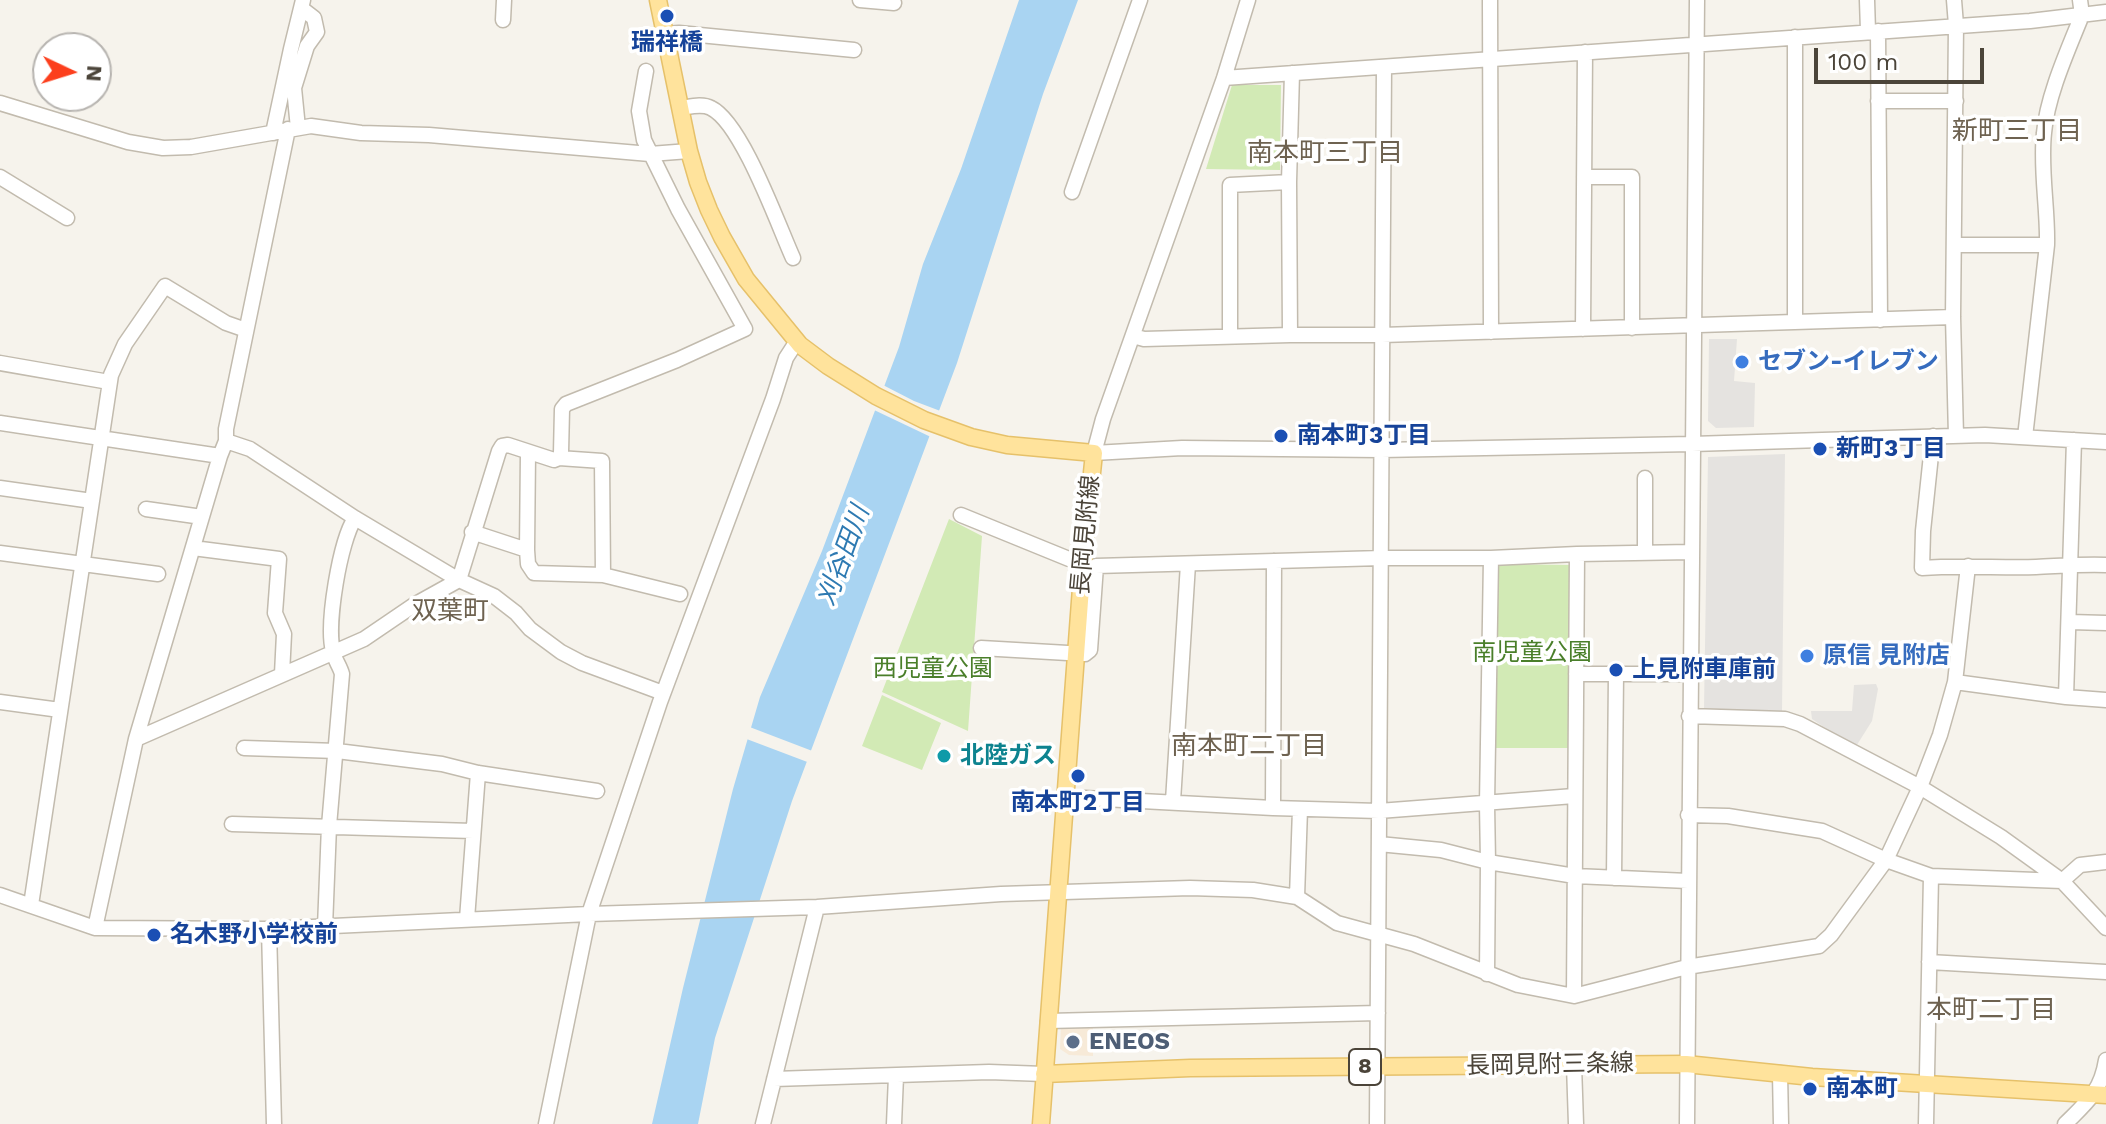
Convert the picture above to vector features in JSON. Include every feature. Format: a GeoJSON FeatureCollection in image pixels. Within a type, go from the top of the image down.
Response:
{"type":"FeatureCollection","features":[{"type":"Feature","properties":{"kind":"main road","name":"長岡見附線"},"geometry":{"type":"LineString","coordinates":[[658,0],[689,151],[709,210],[746,279],[799,343],[828,366],[876,396],[906,412],[967,435],[1007,445],[1094,453],[1044,1074]]}},
{"type":"Feature","properties":{"kind":"main road","name":"長岡見附三条線"},"geometry":{"type":"LineString","coordinates":[[1044,1074],[1190,1068],[1686,1064],[1812,1077],[2100,1094]]}},
{"type":"Feature","properties":{"kind":"main road"},"geometry":{"type":"LineString","coordinates":[[1041,1124],[1044,1074]]}},
{"type":"Feature","properties":{"kind":"street"},"geometry":{"type":"LineString","coordinates":[[503,20],[504,0]]}},
{"type":"Feature","properties":{"kind":"street"},"geometry":{"type":"LineString","coordinates":[[860,0],[894,3]]}},
{"type":"Feature","properties":{"kind":"street"},"geometry":{"type":"LineString","coordinates":[[1072,192],[1140,0]]}},
{"type":"Feature","properties":{"kind":"street"},"geometry":{"type":"LineString","coordinates":[[1248,0],[1224,78],[1103,419],[1094,453],[1182,448],[1381,450],[1933,436],[2106,442]]}},
{"type":"Feature","properties":{"kind":"street"},"geometry":{"type":"LineString","coordinates":[[1490,0],[1491,332]]}},
{"type":"Feature","properties":{"kind":"street"},"geometry":{"type":"LineString","coordinates":[[1687,1124],[1697,0]]}},
{"type":"Feature","properties":{"kind":"street"},"geometry":{"type":"LineString","coordinates":[[1867,0],[1873,31],[1878,101],[1880,320]]}},
{"type":"Feature","properties":{"kind":"street"},"geometry":{"type":"LineString","coordinates":[[1954,0],[1953,317],[1956,436]]}},
{"type":"Feature","properties":{"kind":"street"},"geometry":{"type":"LineString","coordinates":[[287,130],[302,4]]}},
{"type":"Feature","properties":{"kind":"street"},"geometry":{"type":"LineString","coordinates":[[95,928],[136,739],[226,441],[294,88],[307,46],[317,32],[314,18],[302,4]]}},
{"type":"Feature","properties":{"kind":"street"},"geometry":{"type":"LineString","coordinates":[[1224,78],[2030,21],[2081,7],[2106,12]]}},
{"type":"Feature","properties":{"kind":"street"},"geometry":{"type":"LineString","coordinates":[[2025,437],[2047,245],[2043,137],[2046,116],[2081,7]]}},
{"type":"Feature","properties":{"kind":"street"},"geometry":{"type":"LineString","coordinates":[[665,34],[854,50]]}},
{"type":"Feature","properties":{"kind":"street"},"geometry":{"type":"LineString","coordinates":[[1795,37],[1795,322]]}},
{"type":"Feature","properties":{"kind":"street"},"geometry":{"type":"LineString","coordinates":[[1583,329],[1585,52]]}},
{"type":"Feature","properties":{"kind":"street"},"geometry":{"type":"LineString","coordinates":[[1377,1124],[1384,67]]}},
{"type":"Feature","properties":{"kind":"street"},"geometry":{"type":"LineString","coordinates":[[559,458],[562,409],[566,404],[745,329],[650,154],[639,111],[646,71]]}},
{"type":"Feature","properties":{"kind":"street"},"geometry":{"type":"LineString","coordinates":[[1290,335],[1292,73]]}},
{"type":"Feature","properties":{"kind":"street"},"geometry":{"type":"LineString","coordinates":[[1878,101],[1956,101]]}},
{"type":"Feature","properties":{"kind":"street"},"geometry":{"type":"LineString","coordinates":[[0,103],[128,142],[163,148],[191,147],[311,126],[361,133],[429,135],[650,154],[689,151]]}},
{"type":"Feature","properties":{"kind":"street"},"geometry":{"type":"LineString","coordinates":[[680,108],[700,105],[711,108],[733,131],[750,159],[793,258]]}},
{"type":"Feature","properties":{"kind":"street"},"geometry":{"type":"LineString","coordinates":[[0,177],[67,218]]}},
{"type":"Feature","properties":{"kind":"street"},"geometry":{"type":"LineString","coordinates":[[1584,177],[1632,177],[1632,328]]}},
{"type":"Feature","properties":{"kind":"street"},"geometry":{"type":"LineString","coordinates":[[1230,336],[1230,185],[1289,182]]}},
{"type":"Feature","properties":{"kind":"street"},"geometry":{"type":"LineString","coordinates":[[1954,245],[2047,245]]}},
{"type":"Feature","properties":{"kind":"street"},"geometry":{"type":"LineString","coordinates":[[31,905],[109,382],[125,344],[165,286],[226,323],[246,330]]}},
{"type":"Feature","properties":{"kind":"street"},"geometry":{"type":"LineString","coordinates":[[1133,336],[1144,339],[1382,335],[1953,317]]}},
{"type":"Feature","properties":{"kind":"street"},"geometry":{"type":"LineString","coordinates":[[546,1124],[594,914],[663,693],[786,358],[799,343]]}},
{"type":"Feature","properties":{"kind":"street"},"geometry":{"type":"LineString","coordinates":[[0,363],[109,382]]}},
{"type":"Feature","properties":{"kind":"street"},"geometry":{"type":"LineString","coordinates":[[0,423],[220,456]]}},
{"type":"Feature","properties":{"kind":"street"},"geometry":{"type":"LineString","coordinates":[[1933,436],[1922,568],[2037,567],[2071,563],[2106,565]]}},
{"type":"Feature","properties":{"kind":"street"},"geometry":{"type":"LineString","coordinates":[[2066,697],[2074,440]]}},
{"type":"Feature","properties":{"kind":"street"},"geometry":{"type":"LineString","coordinates":[[226,441],[250,449],[355,518],[459,580],[494,596],[539,636],[571,658],[663,693]]}},
{"type":"Feature","properties":{"kind":"street"},"geometry":{"type":"LineString","coordinates":[[136,739],[364,639],[414,605],[459,580],[502,446],[508,445],[554,460],[602,461],[603,575]]}},
{"type":"Feature","properties":{"kind":"street"},"geometry":{"type":"LineString","coordinates":[[528,453],[527,550],[528,564],[534,573],[603,575],[680,594]]}},
{"type":"Feature","properties":{"kind":"street"},"geometry":{"type":"LineString","coordinates":[[1645,478],[1645,553]]}},
{"type":"Feature","properties":{"kind":"street"},"geometry":{"type":"LineString","coordinates":[[0,488],[92,501]]}},
{"type":"Feature","properties":{"kind":"street"},"geometry":{"type":"LineString","coordinates":[[146,509],[202,517]]}},
{"type":"Feature","properties":{"kind":"street"},"geometry":{"type":"LineString","coordinates":[[961,515],[1069,559]]}},
{"type":"Feature","properties":{"kind":"street"},"geometry":{"type":"LineString","coordinates":[[325,927],[329,826],[342,674],[333,652],[333,608],[341,553],[355,518]]}},
{"type":"Feature","properties":{"kind":"street"},"geometry":{"type":"LineString","coordinates":[[472,532],[527,550]]}},
{"type":"Feature","properties":{"kind":"street"},"geometry":{"type":"LineString","coordinates":[[193,548],[279,559],[275,613],[284,634],[282,674]]}},
{"type":"Feature","properties":{"kind":"street"},"geometry":{"type":"LineString","coordinates":[[981,648],[1085,654],[1090,650],[1096,566],[1691,552]]}},
{"type":"Feature","properties":{"kind":"street"},"geometry":{"type":"LineString","coordinates":[[0,553],[158,574]]}},
{"type":"Feature","properties":{"kind":"street"},"geometry":{"type":"LineString","coordinates":[[1574,996],[1577,554]]}},
{"type":"Feature","properties":{"kind":"street"},"geometry":{"type":"LineString","coordinates":[[1487,974],[1491,558]]}},
{"type":"Feature","properties":{"kind":"street"},"geometry":{"type":"LineString","coordinates":[[1273,808],[1274,561]]}},
{"type":"Feature","properties":{"kind":"street"},"geometry":{"type":"LineString","coordinates":[[1173,801],[1188,564]]}},
{"type":"Feature","properties":{"kind":"street"},"geometry":{"type":"LineString","coordinates":[[0,895],[95,928],[269,929],[817,907],[1001,894],[1190,888],[1253,890],[1297,897],[1337,923],[1414,944],[1518,985],[1574,996],[1687,967],[1819,946],[1831,935],[1886,860],[1940,735],[1955,682],[1968,566]]}},
{"type":"Feature","properties":{"kind":"street"},"geometry":{"type":"LineString","coordinates":[[2070,622],[2106,623]]}},
{"type":"Feature","properties":{"kind":"street"},"geometry":{"type":"LineString","coordinates":[[1576,674],[1690,674]]}},
{"type":"Feature","properties":{"kind":"street"},"geometry":{"type":"LineString","coordinates":[[1614,878],[1616,674]]}},
{"type":"Feature","properties":{"kind":"street"},"geometry":{"type":"LineString","coordinates":[[1955,682],[2106,700]]}},
{"type":"Feature","properties":{"kind":"street"},"geometry":{"type":"LineString","coordinates":[[0,702],[60,710]]}},
{"type":"Feature","properties":{"kind":"street"},"geometry":{"type":"LineString","coordinates":[[1689,716],[1785,719],[1800,724],[1920,787],[2001,837],[2062,881],[2106,928]]}},
{"type":"Feature","properties":{"kind":"street"},"geometry":{"type":"LineString","coordinates":[[244,748],[337,751],[442,764],[478,773],[597,791]]}},
{"type":"Feature","properties":{"kind":"street"},"geometry":{"type":"LineString","coordinates":[[467,919],[478,773]]}},
{"type":"Feature","properties":{"kind":"street"},"geometry":{"type":"LineString","coordinates":[[1066,797],[1379,811],[1574,796]]}},
{"type":"Feature","properties":{"kind":"street"},"geometry":{"type":"LineString","coordinates":[[1297,897],[1300,809]]}},
{"type":"Feature","properties":{"kind":"street"},"geometry":{"type":"LineString","coordinates":[[1688,815],[1728,816],[1822,831],[1931,876],[2062,881],[2080,865],[2106,862]]}},
{"type":"Feature","properties":{"kind":"street"},"geometry":{"type":"LineString","coordinates":[[232,824],[473,831]]}},
{"type":"Feature","properties":{"kind":"street"},"geometry":{"type":"LineString","coordinates":[[1379,844],[1441,850],[1488,862],[1575,876],[1688,881]]}},
{"type":"Feature","properties":{"kind":"street"},"geometry":{"type":"LineString","coordinates":[[1926,1124],[1931,876]]}},
{"type":"Feature","properties":{"kind":"street"},"geometry":{"type":"LineString","coordinates":[[763,1124],[817,907]]}},
{"type":"Feature","properties":{"kind":"street"},"geometry":{"type":"LineString","coordinates":[[269,929],[274,1124]]}},
{"type":"Feature","properties":{"kind":"street"},"geometry":{"type":"LineString","coordinates":[[1929,962],[2106,972]]}},
{"type":"Feature","properties":{"kind":"street"},"geometry":{"type":"LineString","coordinates":[[1048,1021],[1378,1013]]}},
{"type":"Feature","properties":{"kind":"street"},"geometry":{"type":"LineString","coordinates":[[2065,1124],[2100,1094],[2106,1060]]}},
{"type":"Feature","properties":{"kind":"street"},"geometry":{"type":"LineString","coordinates":[[1574,1065],[1576,1124]]}},
{"type":"Feature","properties":{"kind":"street"},"geometry":{"type":"LineString","coordinates":[[774,1079],[989,1072],[1044,1074]]}},
{"type":"Feature","properties":{"kind":"street"},"geometry":{"type":"LineString","coordinates":[[1780,1073],[1781,1124]]}},
{"type":"Feature","properties":{"kind":"street"},"geometry":{"type":"LineString","coordinates":[[894,1124],[896,1076]]}},
{"type":"Feature","properties":{"kind":"shaded area"},"geometry":{"type":"Polygon","coordinates":[[[1709,339],[1737,339],[1734,381],[1755,383],[1754,427],[1716,428],[1708,421],[1709,339]]]}},
{"type":"Feature","properties":{"kind":"shaded area"},"geometry":{"type":"Polygon","coordinates":[[[1785,454],[1782,711],[1704,709],[1708,457],[1785,454]]]}},
{"type":"Feature","properties":{"kind":"shaded area"},"geometry":{"type":"Polygon","coordinates":[[[1876,684],[1878,689],[1872,721],[1855,748],[1812,719],[1811,711],[1852,711],[1854,685],[1876,684]]]}},
{"type":"Feature","properties":{"kind":"shaded area"},"geometry":{"type":"Polygon","coordinates":[[[1061,1025],[1093,1025],[1093,1056],[1069,1055],[1060,1049],[1061,1025]]]}},
{"type":"Feature","properties":{"kind":"green space"},"geometry":{"type":"Polygon","coordinates":[[[1232,85],[1281,85],[1280,170],[1206,169],[1232,85]]]}},
{"type":"Feature","properties":{"kind":"green space","name":"西児童公園"},"geometry":{"type":"Polygon","coordinates":[[[949,519],[982,536],[968,731],[882,692],[949,519]]]}},
{"type":"Feature","properties":{"kind":"green space","name":"南児童公園"},"geometry":{"type":"Polygon","coordinates":[[[1494,564],[1572,565],[1570,748],[1496,748],[1492,741],[1494,564]]]}},
{"type":"Feature","properties":{"kind":"green space"},"geometry":{"type":"Polygon","coordinates":[[[882,695],[941,723],[922,770],[862,746],[882,695]]]}},
{"type":"Feature","properties":{"kind":"water","name":"刈谷田川"},"geometry":{"type":"Polygon","coordinates":[[[1019,0],[1078,0],[1043,94],[957,363],[792,801],[715,1038],[698,1124],[652,1124],[733,789],[760,697],[822,551],[899,347],[923,264],[961,169],[1019,0]]]}},
{"type":"Feature","properties":{"kind":"pier"},"geometry":{"type":"Polygon","coordinates":[[[881,384],[943,412],[933,438],[872,409],[881,384]]]}},
{"type":"Feature","properties":{"kind":"pier"},"geometry":{"type":"Polygon","coordinates":[[[747,726],[815,752],[810,763],[744,738],[747,726]]]}},
{"type":"Feature","properties":{"kind":"place","name":"瑞祥橋"},"geometry":{"type":"Point","coordinates":[667,16]}},
{"type":"Feature","properties":{"kind":"place","name":"セブン-イレブン"},"geometry":{"type":"Point","coordinates":[1742,362]}},
{"type":"Feature","properties":{"kind":"place","name":"南本町3丁目"},"geometry":{"type":"Point","coordinates":[1281,436]}},
{"type":"Feature","properties":{"kind":"place","name":"新町3丁目"},"geometry":{"type":"Point","coordinates":[1820,449]}},
{"type":"Feature","properties":{"kind":"place","name":"原信 見附店"},"geometry":{"type":"Point","coordinates":[1807,656]}},
{"type":"Feature","properties":{"kind":"place","name":"上見附車庫前"},"geometry":{"type":"Point","coordinates":[1616,670]}},
{"type":"Feature","properties":{"kind":"place","name":"北陸ガス"},"geometry":{"type":"Point","coordinates":[944,756]}},
{"type":"Feature","properties":{"kind":"place","name":"南本町2丁目"},"geometry":{"type":"Point","coordinates":[1078,776]}},
{"type":"Feature","properties":{"kind":"place","name":"名木野小学校前"},"geometry":{"type":"Point","coordinates":[154,935]}},
{"type":"Feature","properties":{"kind":"place","name":"ENEOS"},"geometry":{"type":"Point","coordinates":[1073,1042]}},
{"type":"Feature","properties":{"kind":"place","name":"南本町"},"geometry":{"type":"Point","coordinates":[1810,1089]}},
{"type":"Feature","properties":{"kind":"district","name":"新町三丁目"},"geometry":{"type":"Point","coordinates":[2017,131]}},
{"type":"Feature","properties":{"kind":"district","name":"南本町三丁目"},"geometry":{"type":"Point","coordinates":[1325,153]}},
{"type":"Feature","properties":{"kind":"district","name":"双葉町"},"geometry":{"type":"Point","coordinates":[450,611]}},
{"type":"Feature","properties":{"kind":"district","name":"南本町二丁目"},"geometry":{"type":"Point","coordinates":[1249,746]}},
{"type":"Feature","properties":{"kind":"district","name":"本町二丁目"},"geometry":{"type":"Point","coordinates":[1991,1010]}}]}
